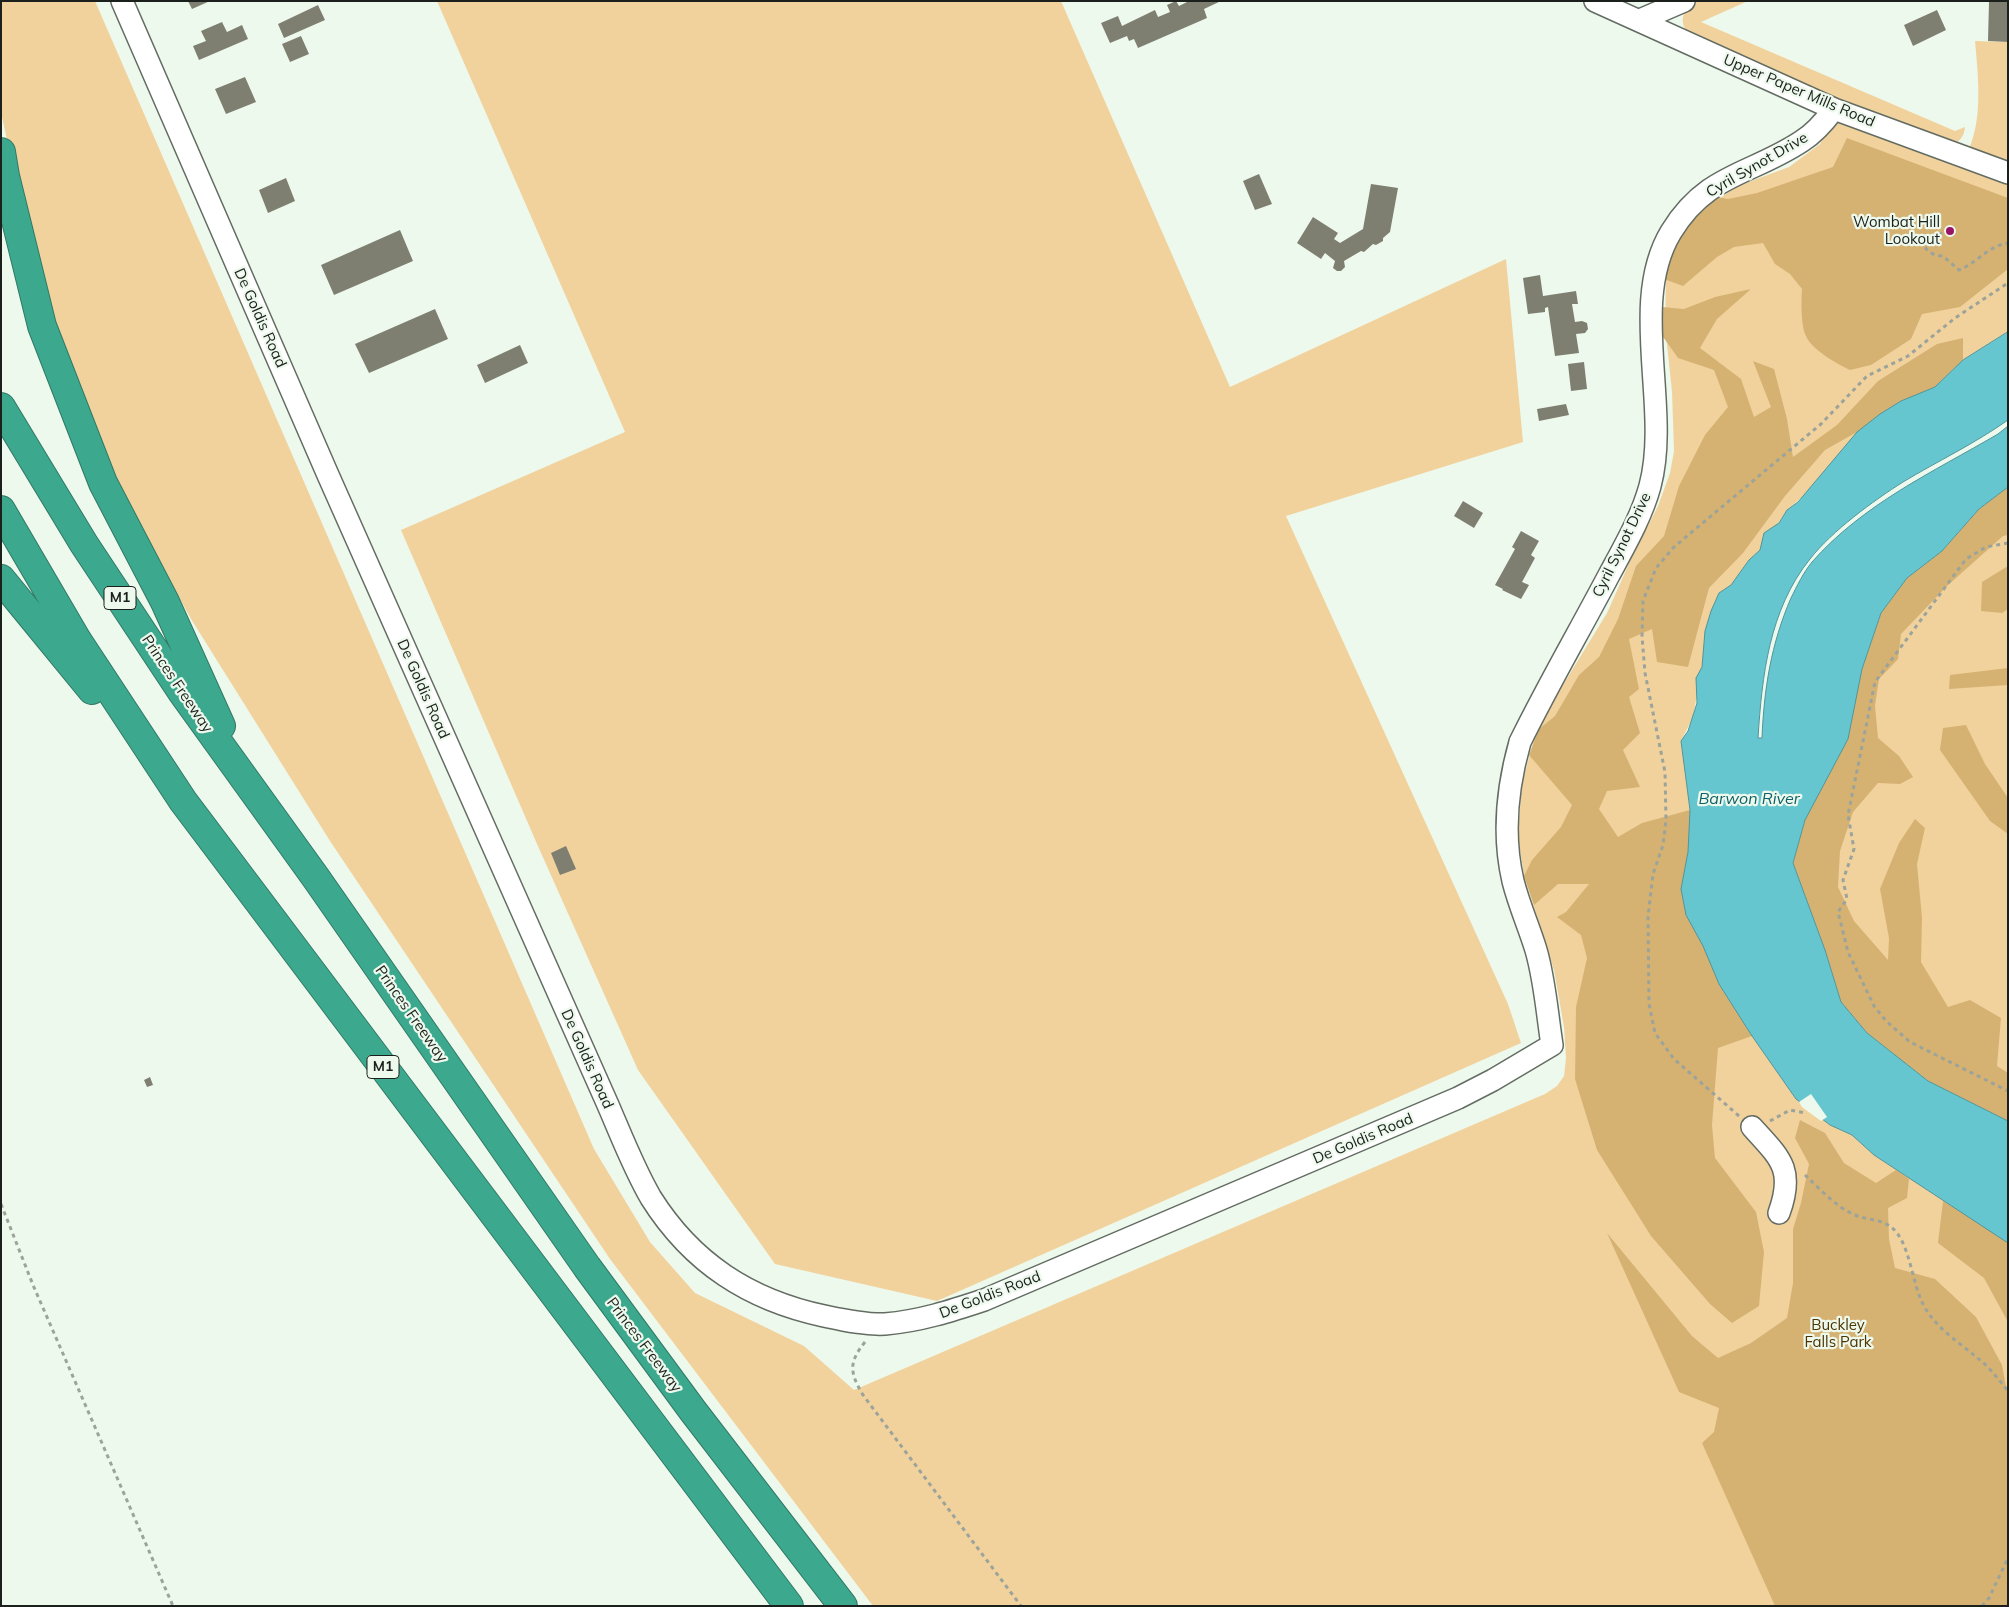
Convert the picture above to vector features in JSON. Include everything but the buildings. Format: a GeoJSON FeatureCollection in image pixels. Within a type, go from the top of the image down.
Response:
{"type":"FeatureCollection","features":[{"type":"Feature","properties":{"kind":"highway"},"geometry":{"type":"LineString","coordinates":[[1,152],[5,176],[42,326],[99,474],[165,602],[247,784]]}},
{"type":"Feature","properties":{"kind":"highway","name":"Princes Freeway"},"geometry":{"type":"LineString","coordinates":[[1,407],[84,544],[182,692],[316,878],[587,1267],[693,1411],[843,1606]]}},
{"type":"Feature","properties":{"kind":"highway","name":"M1"},"geometry":{"type":"LineString","coordinates":[[1,510],[77,640],[183,801],[789,1606]]}},
{"type":"Feature","properties":{"kind":"highway"},"geometry":{"type":"LineString","coordinates":[[1,579],[183,801]]}},
{"type":"Feature","properties":{"kind":"street","name":"De Goldis Road"},"geometry":{"type":"LineString","coordinates":[[122,1],[332,484],[611,1113],[651,1197],[684,1242],[719,1272],[758,1296],[797,1310],[839,1320],[883,1324],[930,1318],[984,1300],[1458,1098],[1493,1080],[1552,1045]]}},
{"type":"Feature","properties":{"kind":"street","name":"Upper Paper Mills Road"},"geometry":{"type":"LineString","coordinates":[[1595,1],[1834,109],[2008,173]]}},
{"type":"Feature","properties":{"kind":"street"},"geometry":{"type":"LineString","coordinates":[[1640,20],[1684,1]]}},
{"type":"Feature","properties":{"kind":"street","name":"Cyril Synot Drive"},"geometry":{"type":"LineString","coordinates":[[1552,1045],[1544,982],[1536,951],[1513,882],[1506,843],[1511,773],[1520,742],[1621,552],[1650,486],[1656,446],[1652,316],[1655,276],[1661,251],[1687,210],[1710,188],[1803,141],[1822,125],[1834,109]]}},
{"type":"Feature","properties":{"kind":"street"},"geometry":{"type":"LineString","coordinates":[[1752,1127],[1771,1148],[1784,1168],[1785,1195],[1779,1213]]}},
{"type":"Feature","properties":{"kind":"path"},"geometry":{"type":"LineString","coordinates":[[1950,231],[1932,236],[1925,247],[1928,252],[1937,256],[1943,256],[1959,270],[1971,265],[1992,248],[2008,243]]}},
{"type":"Feature","properties":{"kind":"path"},"geometry":{"type":"LineString","coordinates":[[1806,1113],[1790,1110],[1768,1122],[1752,1127],[1674,1059],[1655,1033],[1648,1004],[1648,917],[1653,874],[1663,845],[1666,820],[1665,772],[1645,673],[1642,636],[1643,601],[1656,568],[1674,546],[1821,424],[1867,376],[1908,356],[1955,318],[2008,283]]}},
{"type":"Feature","properties":{"kind":"path"},"geometry":{"type":"LineString","coordinates":[[2008,543],[1986,546],[1966,559],[1875,682],[1848,815],[1854,849],[1843,880],[1847,899],[1838,912],[1848,952],[1874,1006],[1886,1021],[1910,1042],[2008,1091]]}},
{"type":"Feature","properties":{"kind":"path"},"geometry":{"type":"LineString","coordinates":[[1784,1168],[1796,1167],[1841,1208],[1854,1215],[1882,1222],[1892,1228],[1902,1244],[1910,1263],[1922,1304],[1936,1322],[1995,1374],[2008,1391]]}},
{"type":"Feature","properties":{"kind":"path"},"geometry":{"type":"LineString","coordinates":[[1,1204],[37,1293],[173,1606]]}},
{"type":"Feature","properties":{"kind":"path"},"geometry":{"type":"LineString","coordinates":[[883,1324],[863,1345],[852,1362],[852,1378],[1021,1606]]}},
{"type":"Feature","properties":{"kind":"path"},"geometry":{"type":"LineString","coordinates":[[1982,1606],[1989,1598],[2008,1558]]}},
{"type":"Feature","properties":{"kind":"green space","name":"Buckley Falls Park"},"geometry":{"type":"Polygon","coordinates":[[[1,1],[95,1],[594,1149],[650,1242],[695,1293],[804,1346],[854,1390],[1545,1094],[1557,1086],[1564,1076],[1566,1058],[1564,1027],[1554,970],[1524,876],[1518,836],[1522,783],[1534,739],[1547,711],[1607,613],[1631,559],[1658,506],[1670,473],[1674,451],[1672,392],[1665,326],[1666,279],[1709,205],[1738,186],[1789,167],[1820,144],[1837,113],[2008,176],[2008,332],[1963,360],[1787,510],[1760,550],[1749,560],[1731,585],[1702,667],[1693,717],[1681,741],[1690,810],[1719,984],[1752,1036],[1796,1099],[1830,1125],[1852,1135],[1874,1155],[2008,1243],[2008,1606],[873,1606],[610,1259],[330,841],[191,619],[118,486],[48,313],[22,211],[1,112],[1,1]]]}},
{"type":"Feature","properties":{"kind":"green space"},"geometry":{"type":"Polygon","coordinates":[[[437,1],[1061,1],[1230,387],[1506,259],[1523,442],[1286,516],[1508,1004],[1521,1043],[937,1301],[775,1264],[638,1070],[537,844],[401,530],[625,432],[437,1]]]}},
{"type":"Feature","properties":{"kind":"green space"},"geometry":{"type":"Polygon","coordinates":[[[1693,1],[1748,1],[1701,22],[1955,131],[1965,127],[1963,135],[1953,145],[1712,47],[1693,36],[1684,27],[1684,15],[1687,7],[1693,1]]]}},
{"type":"Feature","properties":{"kind":"green space"},"geometry":{"type":"Polygon","coordinates":[[[1975,41],[2008,42],[2008,166],[1969,149],[1978,110],[1975,41]]]}},
{"type":"Feature","properties":{"kind":"green space"},"geometry":{"type":"Polygon","coordinates":[[[1847,138],[2008,198],[2008,269],[1960,307],[1922,314],[1911,339],[1871,365],[1850,370],[1825,356],[1809,341],[1804,332],[1802,320],[1802,289],[1790,274],[1775,264],[1763,243],[1734,247],[1717,257],[1683,286],[1661,278],[1672,241],[1713,196],[1728,199],[1757,193],[1833,167],[1847,138]]]}},
{"type":"Feature","properties":{"kind":"green space"},"geometry":{"type":"Polygon","coordinates":[[[1751,289],[1717,319],[1700,348],[1741,379],[1754,417],[1771,407],[1753,361],[1774,369],[1787,419],[1793,457],[1837,425],[1878,381],[1937,344],[1963,338],[1963,360],[1935,387],[1901,401],[1857,432],[1825,450],[1785,496],[1743,553],[1709,588],[1688,667],[1657,662],[1652,629],[1629,639],[1639,689],[1629,697],[1640,733],[1623,750],[1640,787],[1607,791],[1599,809],[1618,837],[1642,823],[1690,810],[1688,852],[1681,889],[1686,915],[1703,946],[1719,984],[1752,1036],[1718,1048],[1712,1125],[1715,1158],[1756,1212],[1764,1252],[1759,1306],[1732,1323],[1710,1304],[1651,1236],[1597,1150],[1575,1079],[1576,1007],[1587,958],[1581,935],[1557,917],[1566,912],[1589,884],[1558,884],[1534,905],[1524,876],[1532,860],[1561,827],[1572,805],[1529,755],[1539,729],[1555,716],[1579,675],[1599,657],[1618,619],[1636,566],[1664,536],[1679,486],[1705,435],[1728,407],[1714,370],[1678,358],[1661,334],[1662,307],[1684,309],[1715,297],[1751,289]]]}},
{"type":"Feature","properties":{"kind":"green space"},"geometry":{"type":"Polygon","coordinates":[[[2008,487],[2008,535],[2003,536],[1947,586],[1901,634],[1898,659],[1879,679],[1875,706],[1878,738],[1899,756],[1913,777],[1900,784],[1878,783],[1853,812],[1840,851],[1838,887],[1854,921],[1888,960],[1889,938],[1880,889],[1899,843],[1915,819],[1925,828],[1917,864],[1922,918],[1921,962],[1948,1007],[1970,1000],[2001,1018],[1997,1066],[2008,1073],[2008,1121],[1928,1081],[1867,1033],[1841,1002],[1825,950],[1793,863],[1805,820],[1848,739],[1862,669],[1881,613],[1907,578],[1942,551],[1979,509],[2008,487]]]}},
{"type":"Feature","properties":{"kind":"green space"},"geometry":{"type":"Polygon","coordinates":[[[2008,488],[2008,1121],[1928,1081],[1805,820],[1862,669],[2008,488]]]}},
{"type":"Feature","properties":{"kind":"green space"},"geometry":{"type":"Polygon","coordinates":[[[2008,566],[2008,609],[2002,613],[1981,611],[1982,582],[2008,566]]]}},
{"type":"Feature","properties":{"kind":"green space"},"geometry":{"type":"Polygon","coordinates":[[[2008,668],[2008,685],[1949,689],[1950,675],[2008,668]]]}},
{"type":"Feature","properties":{"kind":"green space"},"geometry":{"type":"Polygon","coordinates":[[[1966,725],[1985,764],[2008,798],[2008,834],[1990,821],[1940,750],[1943,728],[1966,725]]]}},
{"type":"Feature","properties":{"kind":"green space","name":"Buckley Falls Park"},"geometry":{"type":"Polygon","coordinates":[[[1800,1120],[1825,1133],[1844,1163],[1876,1183],[1896,1170],[1909,1179],[1907,1198],[1888,1208],[1889,1239],[1895,1268],[1935,1279],[1976,1317],[2002,1365],[2008,1397],[2008,1606],[1775,1606],[1702,1443],[1714,1432],[1719,1408],[1679,1392],[1607,1233],[1692,1336],[1718,1358],[1751,1343],[1787,1318],[1793,1283],[1793,1229],[1801,1203],[1809,1164],[1795,1138],[1800,1120]]]}},
{"type":"Feature","properties":{"kind":"green space"},"geometry":{"type":"Polygon","coordinates":[[[1943,1201],[1970,1216],[2008,1243],[2008,1322],[1984,1278],[1938,1243],[1943,1201]]]}},
{"type":"Feature","properties":{"kind":"water","name":"Barwon River"},"geometry":{"type":"Polygon","coordinates":[[[2008,332],[2008,420],[1969,445],[1903,482],[1866,507],[1819,548],[1796,579],[1785,600],[1770,644],[1762,691],[1758,738],[1762,738],[1767,684],[1778,632],[1791,598],[1812,562],[1832,541],[1876,506],[1900,490],[1998,434],[2008,426],[2008,487],[1979,509],[1942,551],[1907,578],[1881,613],[1862,669],[1848,739],[1805,820],[1793,863],[1825,950],[1841,1002],[1867,1033],[1928,1081],[2008,1121],[2008,1243],[1874,1155],[1852,1135],[1830,1125],[1796,1099],[1752,1036],[1719,984],[1703,946],[1686,915],[1681,889],[1688,852],[1690,810],[1681,741],[1688,731],[1697,703],[1696,678],[1702,667],[1705,631],[1711,611],[1719,593],[1731,585],[1749,560],[1760,550],[1764,533],[1779,523],[1787,510],[1798,502],[1857,432],[1901,401],[1935,387],[1963,360],[2008,332]]]}},
{"type":"Feature","properties":{"kind":"pier"},"geometry":{"type":"Polygon","coordinates":[[[1811,1094],[1827,1117],[1821,1121],[1802,1107],[1799,1102],[1811,1094]]]}},
{"type":"Feature","properties":{"kind":"place","name":"Wombat Hill Lookout"},"geometry":{"type":"Point","coordinates":[1950,231]}}]}
